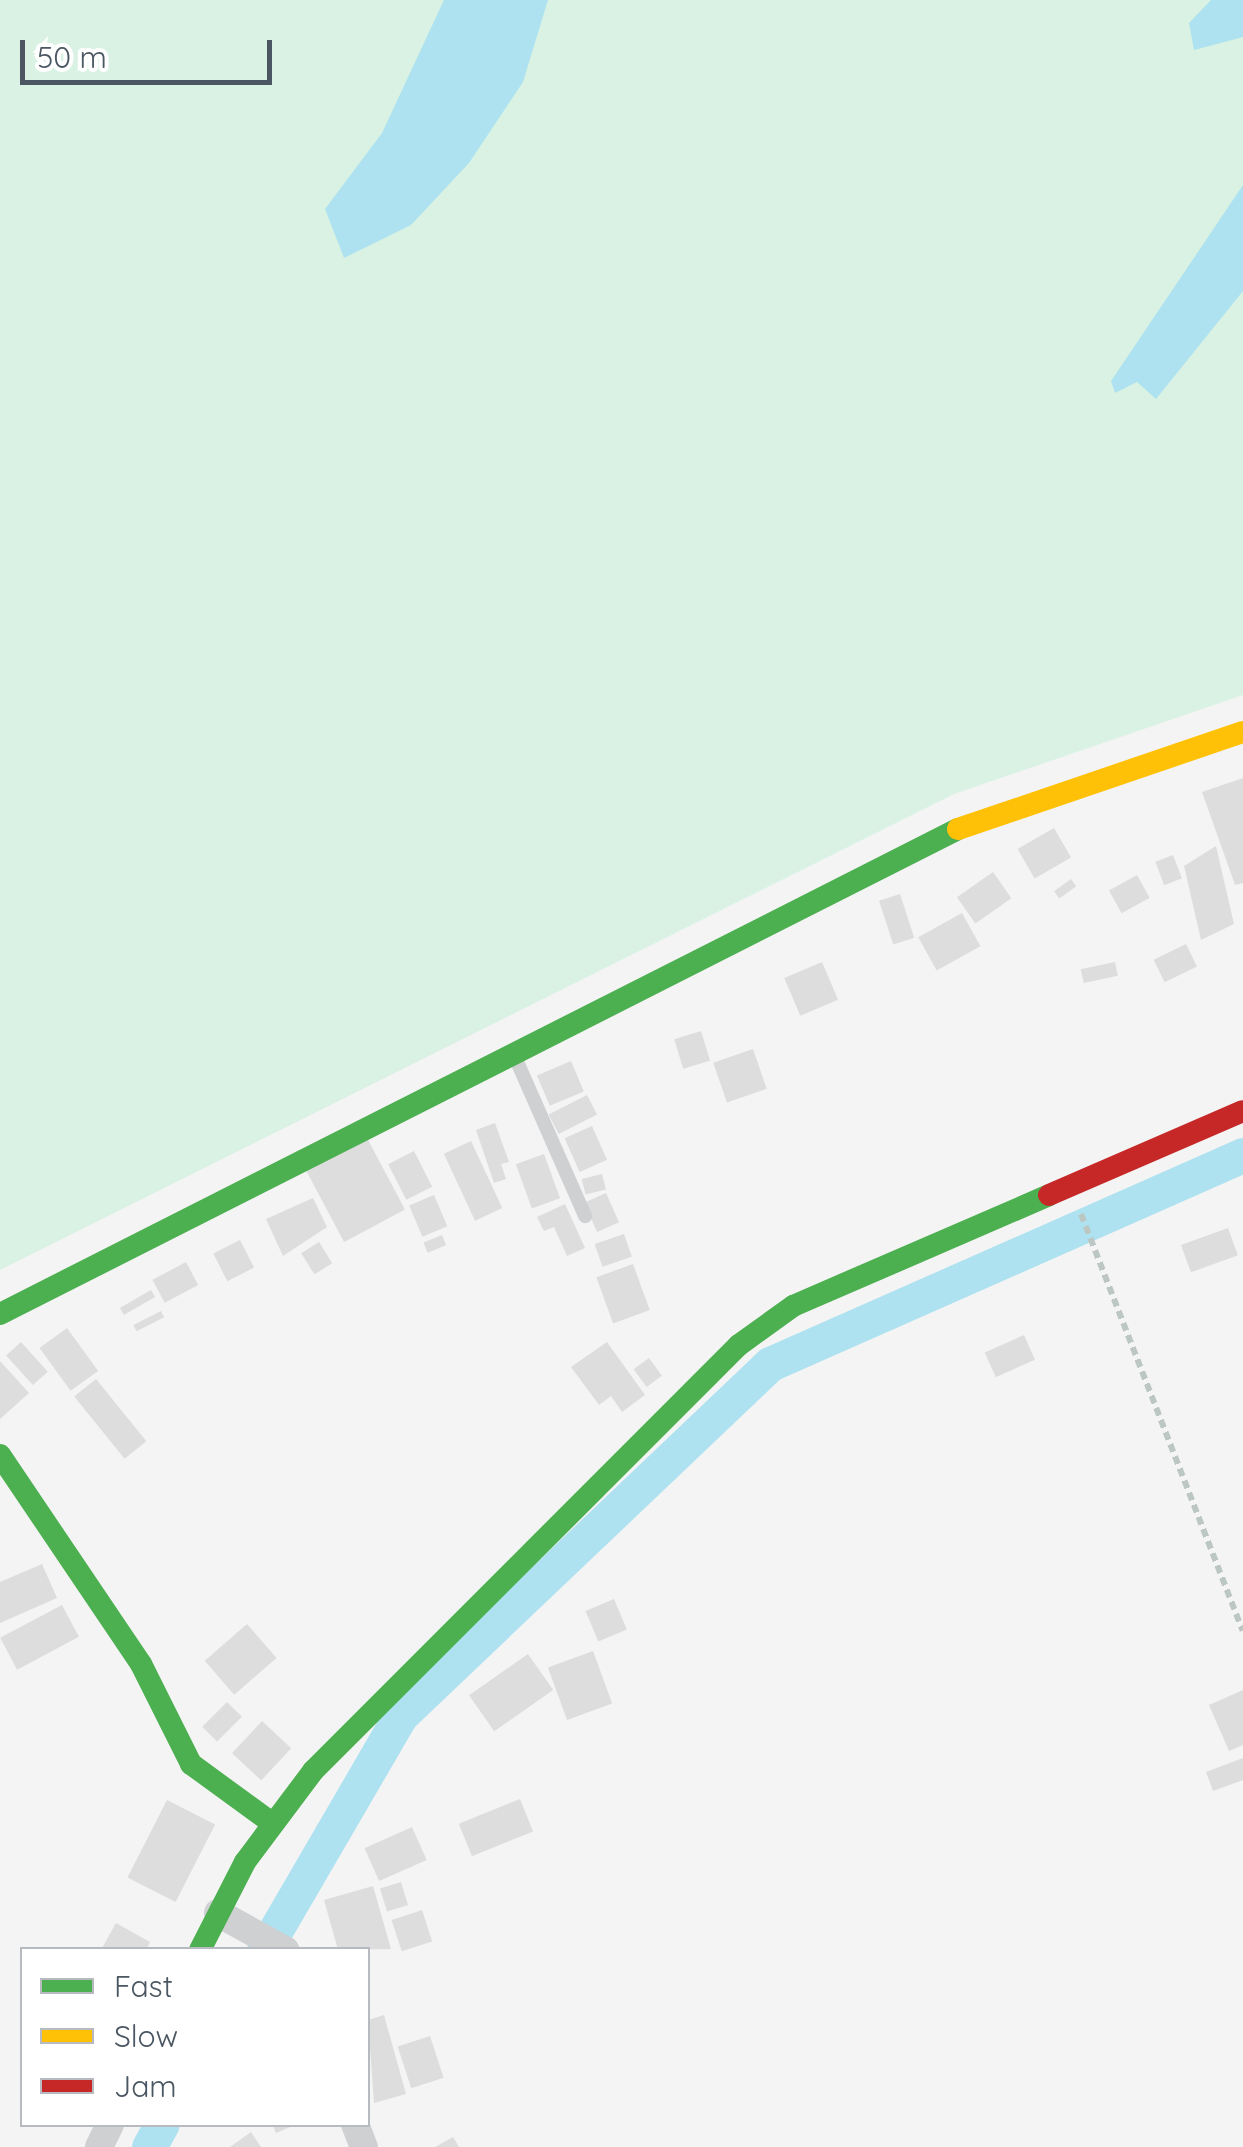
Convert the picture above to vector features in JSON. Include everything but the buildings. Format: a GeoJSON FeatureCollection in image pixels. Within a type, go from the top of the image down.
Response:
{"type":"FeatureCollection","features":[{"type":"Feature","properties":{"kind":"street"},"geometry":{"type":"LineString","coordinates":[[0,1314],[971,822],[1243,732]]}},
{"type":"Feature","properties":{"kind":"street"},"geometry":{"type":"LineString","coordinates":[[201,1947],[272,1822],[365,1713],[738,1346],[793,1306],[1243,1111]]}},
{"type":"Feature","properties":{"kind":"street"},"geometry":{"type":"LineString","coordinates":[[0,1456],[141,1664],[192,1764],[272,1822]]}},
{"type":"Feature","properties":{"kind":"street"},"geometry":{"type":"LineString","coordinates":[[218,1913],[280,1947]]}},
{"type":"Feature","properties":{"kind":"lane"},"geometry":{"type":"LineString","coordinates":[[513,1051],[585,1216]]}},
{"type":"Feature","properties":{"kind":"path"},"geometry":{"type":"LineString","coordinates":[[1068,1186],[1243,1631]]}},
{"type":"Feature","properties":{"kind":"green space"},"geometry":{"type":"Polygon","coordinates":[[[0,0],[1243,0],[1243,695],[954,794],[0,1270],[0,0]]]}},
{"type":"Feature","properties":{"kind":"water"},"geometry":{"type":"Polygon","coordinates":[[[444,0],[548,0],[523,82],[469,163],[411,225],[344,258],[325,209],[382,133],[444,0]]]}},
{"type":"Feature","properties":{"kind":"water"},"geometry":{"type":"Polygon","coordinates":[[[1211,0],[1243,0],[1243,37],[1194,50],[1189,23],[1211,0]]]}},
{"type":"Feature","properties":{"kind":"water"},"geometry":{"type":"Polygon","coordinates":[[[1243,185],[1243,291],[1156,399],[1137,382],[1115,393],[1111,381],[1243,185]]]}},
{"type":"Feature","properties":{"kind":"waterway"},"geometry":{"type":"LineString","coordinates":[[266,1947],[401,1715],[770,1364],[1243,1155]]}},
{"type":"Feature","properties":{"kind":"waterway"},"geometry":{"type":"LineString","coordinates":[[149,2147],[160,2127]]}},
{"type":"Feature","properties":{"kind":"traffic: fast"},"geometry":{"type":"LineString","coordinates":[[0,1314],[958,829]]}},
{"type":"Feature","properties":{"kind":"traffic: fast"},"geometry":{"type":"LineString","coordinates":[[202,1947],[245,1862],[313,1771],[739,1345],[793,1306],[1049,1195]]}},
{"type":"Feature","properties":{"kind":"traffic: fast"},"geometry":{"type":"LineString","coordinates":[[0,1455],[141,1664],[191,1764],[272,1823]]}},
{"type":"Feature","properties":{"kind":"traffic: slow"},"geometry":{"type":"LineString","coordinates":[[958,829],[1243,732]]}},
{"type":"Feature","properties":{"kind":"traffic: jam"},"geometry":{"type":"LineString","coordinates":[[1049,1195],[1243,1111]]}}]}
